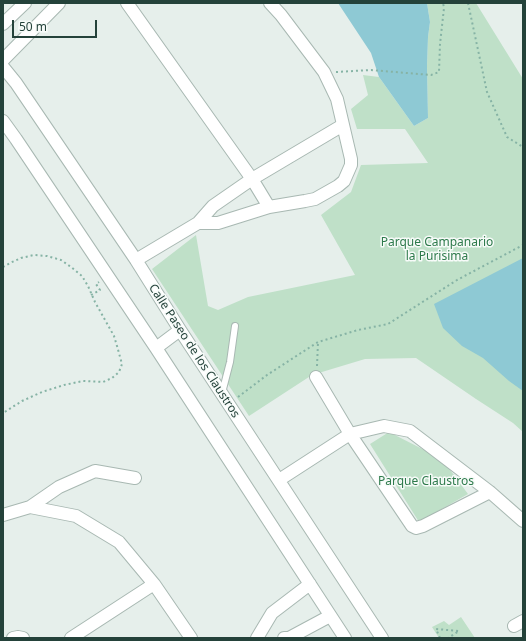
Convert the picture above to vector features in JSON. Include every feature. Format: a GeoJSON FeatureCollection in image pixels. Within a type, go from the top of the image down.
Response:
{"type":"FeatureCollection","features":[{"type":"Feature","properties":{"kind":"street"},"geometry":{"type":"LineString","coordinates":[[3,24],[25,3]]}},
{"type":"Feature","properties":{"kind":"street"},"geometry":{"type":"LineString","coordinates":[[3,60],[59,3]]}},
{"type":"Feature","properties":{"kind":"street"},"geometry":{"type":"LineString","coordinates":[[127,3],[252,179],[269,207]]}},
{"type":"Feature","properties":{"kind":"street"},"geometry":{"type":"LineString","coordinates":[[198,223],[218,223],[269,207],[315,199],[344,181],[351,165],[351,159],[337,99],[324,72],[281,15],[270,3]]}},
{"type":"Feature","properties":{"kind":"street","name":"Calle Paseo de los Claustros"},"geometry":{"type":"LineString","coordinates":[[3,67],[16,83],[136,260],[180,330],[382,638]]}},
{"type":"Feature","properties":{"kind":"street"},"geometry":{"type":"LineString","coordinates":[[3,121],[21,145],[156,348],[345,638]]}},
{"type":"Feature","properties":{"kind":"street"},"geometry":{"type":"LineString","coordinates":[[136,260],[198,223],[213,206],[252,179],[343,125]]}},
{"type":"Feature","properties":{"kind":"street"},"geometry":{"type":"LineString","coordinates":[[156,348],[180,330]]}},
{"type":"Feature","properties":{"kind":"street"},"geometry":{"type":"LineString","coordinates":[[316,377],[350,434],[412,526],[416,528],[423,526],[490,492]]}},
{"type":"Feature","properties":{"kind":"street"},"geometry":{"type":"LineString","coordinates":[[279,480],[350,434],[384,426],[410,431],[490,492],[523,521]]}},
{"type":"Feature","properties":{"kind":"street"},"geometry":{"type":"LineString","coordinates":[[3,515],[30,507],[59,487],[95,471],[135,478]]}},
{"type":"Feature","properties":{"kind":"street"},"geometry":{"type":"LineString","coordinates":[[30,507],[76,516],[119,542],[154,584],[191,638]]}},
{"type":"Feature","properties":{"kind":"street"},"geometry":{"type":"LineString","coordinates":[[71,638],[154,584]]}},
{"type":"Feature","properties":{"kind":"street"},"geometry":{"type":"LineString","coordinates":[[257,638],[272,613],[310,584]]}},
{"type":"Feature","properties":{"kind":"street"},"geometry":{"type":"LineString","coordinates":[[284,638],[289,638],[330,616]]}},
{"type":"Feature","properties":{"kind":"street"},"geometry":{"type":"LineString","coordinates":[[13,638],[23,638]]}},
{"type":"Feature","properties":{"kind":"lane"},"geometry":{"type":"LineString","coordinates":[[222,393],[230,362],[235,326]]}},
{"type":"Feature","properties":{"kind":"path"},"geometry":{"type":"LineString","coordinates":[[324,72],[371,70],[431,75],[439,72],[444,8],[443,3]]}},
{"type":"Feature","properties":{"kind":"path"},"geometry":{"type":"LineString","coordinates":[[468,3],[487,92],[507,137],[523,147]]}},
{"type":"Feature","properties":{"kind":"path"},"geometry":{"type":"LineString","coordinates":[[229,404],[267,375],[318,342],[358,330],[388,324],[458,280],[523,245]]}},
{"type":"Feature","properties":{"kind":"path"},"geometry":{"type":"LineString","coordinates":[[3,268],[21,258],[34,255],[47,256],[61,260],[71,267],[82,276],[88,286],[94,302],[114,336],[122,364],[119,372],[112,378],[103,382],[83,381],[64,385],[42,392],[22,401],[3,413]]}},
{"type":"Feature","properties":{"kind":"path"},"geometry":{"type":"LineString","coordinates":[[316,377],[318,342]]}},
{"type":"Feature","properties":{"kind":"path"},"geometry":{"type":"LineString","coordinates":[[440,638],[436,629],[459,631],[448,638]]}},
{"type":"Feature","properties":{"kind":"green space","name":"Parque Campanario la Purisima"},"geometry":{"type":"Polygon","coordinates":[[[427,3],[476,3],[523,79],[523,432],[513,423],[416,358],[365,359],[312,375],[249,416],[152,269],[196,235],[208,306],[218,310],[248,297],[355,275],[321,215],[351,192],[361,165],[428,163],[405,129],[357,129],[351,109],[368,95],[363,75],[379,77],[414,126],[428,118],[427,66],[430,22],[427,3]]]}},
{"type":"Feature","properties":{"kind":"green space","name":"Parque Claustros"},"geometry":{"type":"Polygon","coordinates":[[[389,432],[442,459],[468,494],[419,522],[370,444],[389,432]]]}},
{"type":"Feature","properties":{"kind":"green space"},"geometry":{"type":"Polygon","coordinates":[[[461,617],[475,638],[439,638],[432,627],[444,621],[449,625],[461,617]]]}},
{"type":"Feature","properties":{"kind":"water"},"geometry":{"type":"Polygon","coordinates":[[[338,3],[427,3],[430,22],[427,66],[428,118],[414,126],[379,77],[371,53],[338,3]]]}},
{"type":"Feature","properties":{"kind":"water"},"geometry":{"type":"Polygon","coordinates":[[[523,258],[523,391],[483,358],[462,346],[443,328],[434,304],[523,258]]]}}]}
